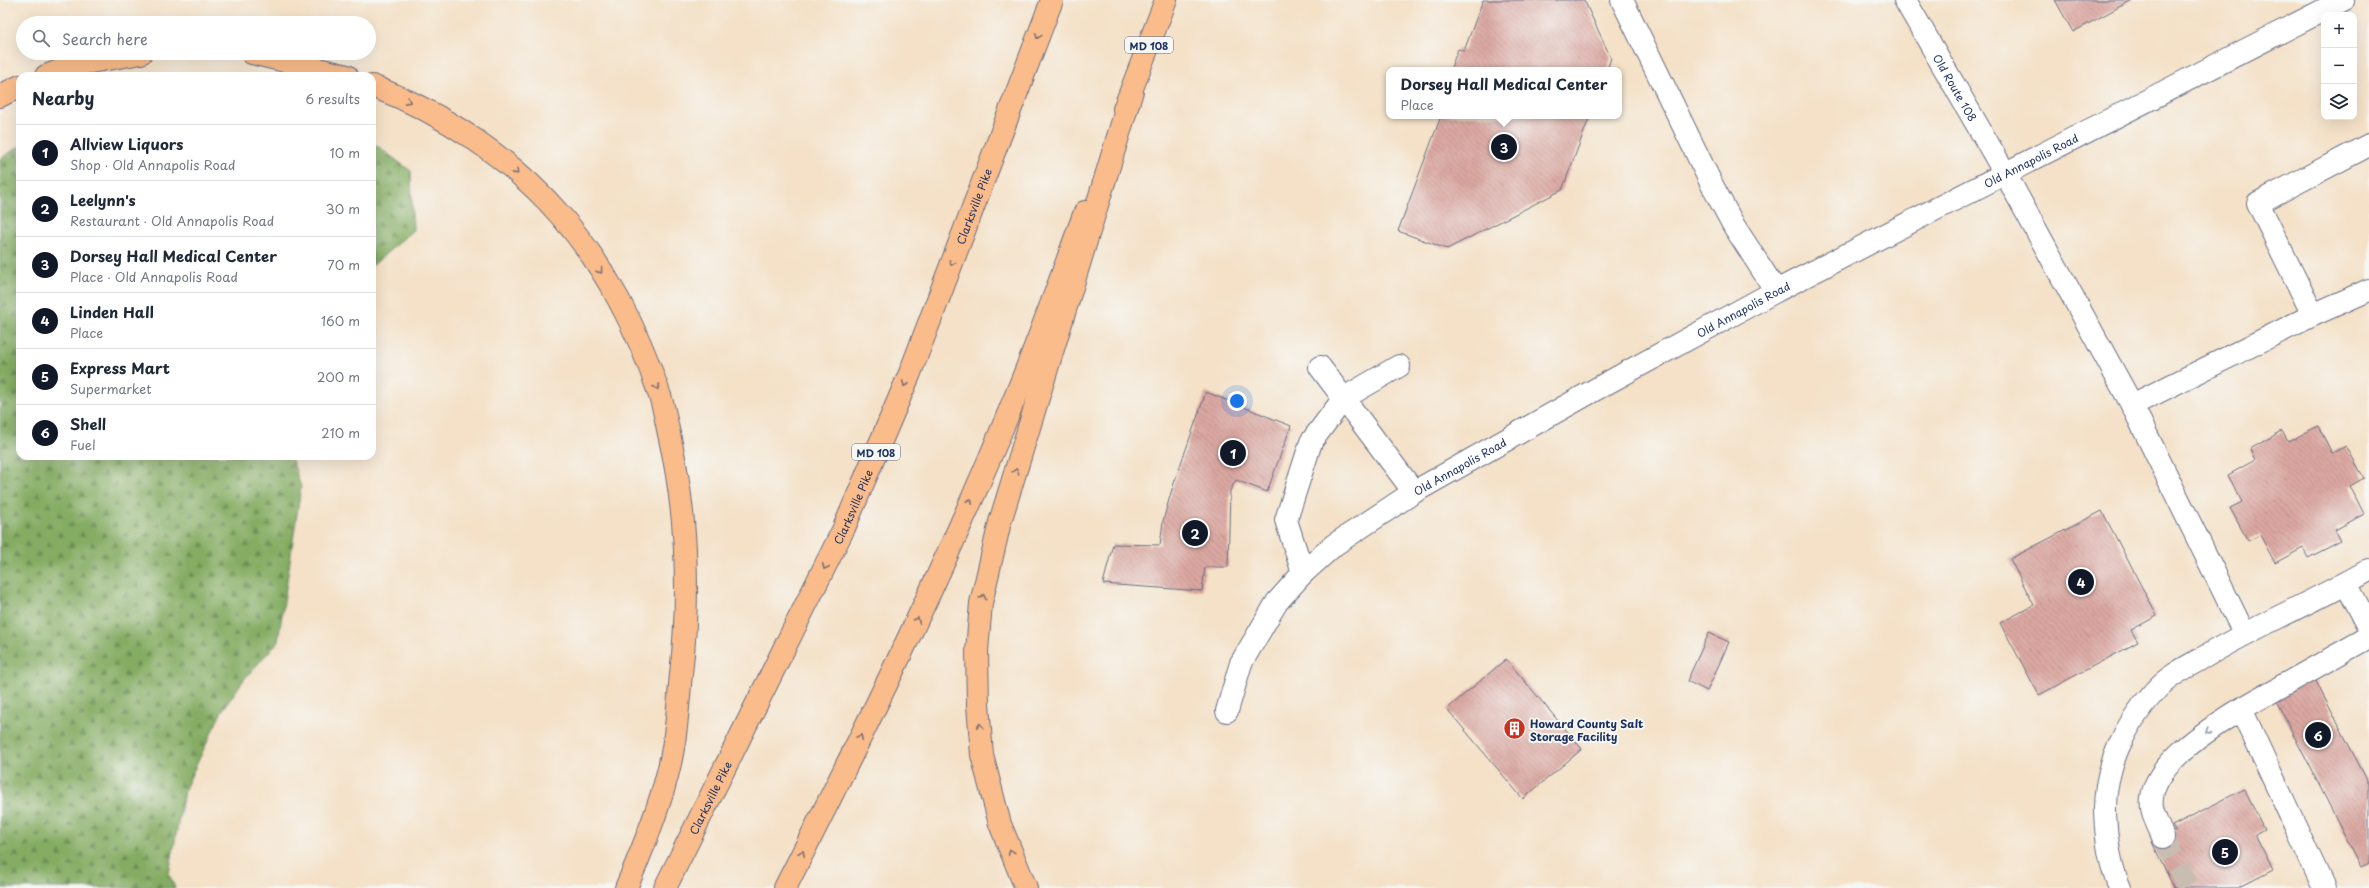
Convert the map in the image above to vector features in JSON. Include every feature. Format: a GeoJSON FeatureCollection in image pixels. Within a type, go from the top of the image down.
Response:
{"type":"FeatureCollection","features":[{"type":"Feature","properties":{"kind":"main road","name":"Clarksville Pike"},"geometry":{"type":"LineString","coordinates":[[665,888],[844,528],[910,373],[1052,0]]}},
{"type":"Feature","properties":{"kind":"main road","name":"MD 108"},"geometry":{"type":"LineString","coordinates":[[785,888],[851,757],[958,529],[1012,406],[1166,0]]}},
{"type":"Feature","properties":{"kind":"main road"},"geometry":{"type":"LineString","coordinates":[[57,72],[74,66],[105,60]]}},
{"type":"Feature","properties":{"kind":"main road"},"geometry":{"type":"LineString","coordinates":[[281,60],[330,72]]}},
{"type":"Feature","properties":{"kind":"main road"},"geometry":{"type":"LineString","coordinates":[[376,87],[397,95],[454,128],[512,168],[561,216],[604,274],[634,332],[660,394],[675,461],[684,530],[687,622],[668,772],[643,847],[626,888]]}},
{"type":"Feature","properties":{"kind":"main road"},"geometry":{"type":"LineString","coordinates":[[0,96],[16,88]]}},
{"type":"Feature","properties":{"kind":"main road"},"geometry":{"type":"LineString","coordinates":[[1026,888],[1000,824],[982,755],[978,705],[978,659],[981,603],[1000,522],[1132,91]]}},
{"type":"Feature","properties":{"kind":"street"},"geometry":{"type":"LineString","coordinates":[[1622,0],[1713,187],[1734,226],[1776,291]]}},
{"type":"Feature","properties":{"kind":"street","name":"Old Route 108"},"geometry":{"type":"LineString","coordinates":[[1905,0],[2006,175],[2132,406],[2244,633]]}},
{"type":"Feature","properties":{"kind":"street","name":"Old Annapolis Road"},"geometry":{"type":"LineString","coordinates":[[1227,711],[1241,663],[1277,602],[1304,572],[1334,545],[1414,492],[1598,388],[1776,291],[2006,175],[2343,0]]}},
{"type":"Feature","properties":{"kind":"street"},"geometry":{"type":"LineString","coordinates":[[2313,316],[2258,203],[2369,145]]}},
{"type":"Feature","properties":{"kind":"street"},"geometry":{"type":"LineString","coordinates":[[2132,406],[2313,316],[2369,290]]}},
{"type":"Feature","properties":{"kind":"street"},"geometry":{"type":"LineString","coordinates":[[1304,572],[1286,520],[1311,442],[1344,398],[1399,366]]}},
{"type":"Feature","properties":{"kind":"street"},"geometry":{"type":"LineString","coordinates":[[1320,367],[1414,492]]}},
{"type":"Feature","properties":{"kind":"street"},"geometry":{"type":"LineString","coordinates":[[2120,888],[2115,876],[2106,836],[2105,793],[2113,757],[2132,721],[2154,691],[2183,669],[2244,633],[2346,583],[2369,570]]}},
{"type":"Feature","properties":{"kind":"street"},"geometry":{"type":"LineString","coordinates":[[2346,583],[2369,627]]}},
{"type":"Feature","properties":{"kind":"street"},"geometry":{"type":"LineString","coordinates":[[2163,838],[2152,808],[2156,781],[2193,740],[2241,709],[2369,638]]}},
{"type":"Feature","properties":{"kind":"street"},"geometry":{"type":"LineString","coordinates":[[2241,709],[2324,888]]}},
{"type":"Feature","properties":{"kind":"green space"},"geometry":{"type":"Polygon","coordinates":[[[376,145],[411,171],[413,230],[376,262],[376,145]]]}},
{"type":"Feature","properties":{"kind":"green space"},"geometry":{"type":"Polygon","coordinates":[[[16,149],[16,460],[292,460],[301,487],[278,642],[245,678],[222,711],[184,791],[169,874],[175,888],[0,888],[0,159],[16,149]]]}},
{"type":"Feature","properties":{"kind":"building"},"geometry":{"type":"Polygon","coordinates":[[[1483,0],[1584,0],[1611,58],[1608,67],[1451,67],[1458,49],[1464,51],[1483,0]]]}},
{"type":"Feature","properties":{"kind":"building"},"geometry":{"type":"Polygon","coordinates":[[[2055,0],[2132,0],[2073,32],[2055,0]]]}},
{"type":"Feature","properties":{"kind":"building"},"geometry":{"type":"Polygon","coordinates":[[[1440,119],[1589,119],[1562,190],[1447,249],[1398,231],[1440,119]]]}},
{"type":"Feature","properties":{"kind":"building"},"geometry":{"type":"Polygon","coordinates":[[[1206,392],[1291,426],[1267,492],[1236,480],[1230,491],[1228,567],[1205,567],[1202,591],[1103,584],[1113,544],[1160,545],[1163,521],[1172,489],[1206,392]]]}},
{"type":"Feature","properties":{"kind":"building"},"geometry":{"type":"Polygon","coordinates":[[[2318,426],[2332,453],[2346,446],[2364,478],[2350,486],[2364,514],[2335,530],[2341,541],[2308,558],[2303,548],[2275,563],[2260,535],[2248,541],[2230,508],[2242,502],[2228,475],[2255,460],[2250,449],[2282,431],[2288,442],[2318,426]]]}},
{"type":"Feature","properties":{"kind":"building"},"geometry":{"type":"Polygon","coordinates":[[[2102,511],[2157,616],[2131,630],[2138,642],[2039,695],[2000,623],[2034,605],[2010,559],[2102,511]]]}},
{"type":"Feature","properties":{"kind":"building"},"geometry":{"type":"Polygon","coordinates":[[[1709,633],[1729,642],[1707,691],[1687,681],[1709,633]]]}},
{"type":"Feature","properties":{"kind":"building","name":"Howard County Salt Storage Facility"},"geometry":{"type":"Polygon","coordinates":[[[1506,659],[1582,749],[1523,799],[1447,709],[1506,659]]]}},
{"type":"Feature","properties":{"kind":"building"},"geometry":{"type":"Polygon","coordinates":[[[2307,664],[2369,784],[2369,863],[2361,867],[2268,685],[2307,664]]]}},
{"type":"Feature","properties":{"kind":"building"},"geometry":{"type":"Polygon","coordinates":[[[2244,789],[2264,829],[2255,834],[2273,870],[2238,888],[2174,888],[2152,842],[2176,831],[2172,826],[2244,789]]]}},
{"type":"Feature","properties":{"kind":"tunnel"},"geometry":{"type":"LineString","coordinates":[[2163,837],[2189,888]]}},
{"type":"Feature","properties":{"kind":"place","name":"Dorsey Hall Medical Center"},"geometry":{"type":"Point","coordinates":[1504,147]}},
{"type":"Feature","properties":{"kind":"place","name":"Allview Liquors"},"geometry":{"type":"Point","coordinates":[1233,453]}},
{"type":"Feature","properties":{"kind":"place","name":"Leelynn's"},"geometry":{"type":"Point","coordinates":[1195,533]}},
{"type":"Feature","properties":{"kind":"place","name":"Linden Hall"},"geometry":{"type":"Point","coordinates":[2081,582]}},
{"type":"Feature","properties":{"kind":"place","name":"Howard County Salt Storage Facility"},"geometry":{"type":"Point","coordinates":[1515,729]}},
{"type":"Feature","properties":{"kind":"place","name":"Shell"},"geometry":{"type":"Point","coordinates":[2318,735]}},
{"type":"Feature","properties":{"kind":"place","name":"Express Mart"},"geometry":{"type":"Point","coordinates":[2225,852]}}]}
